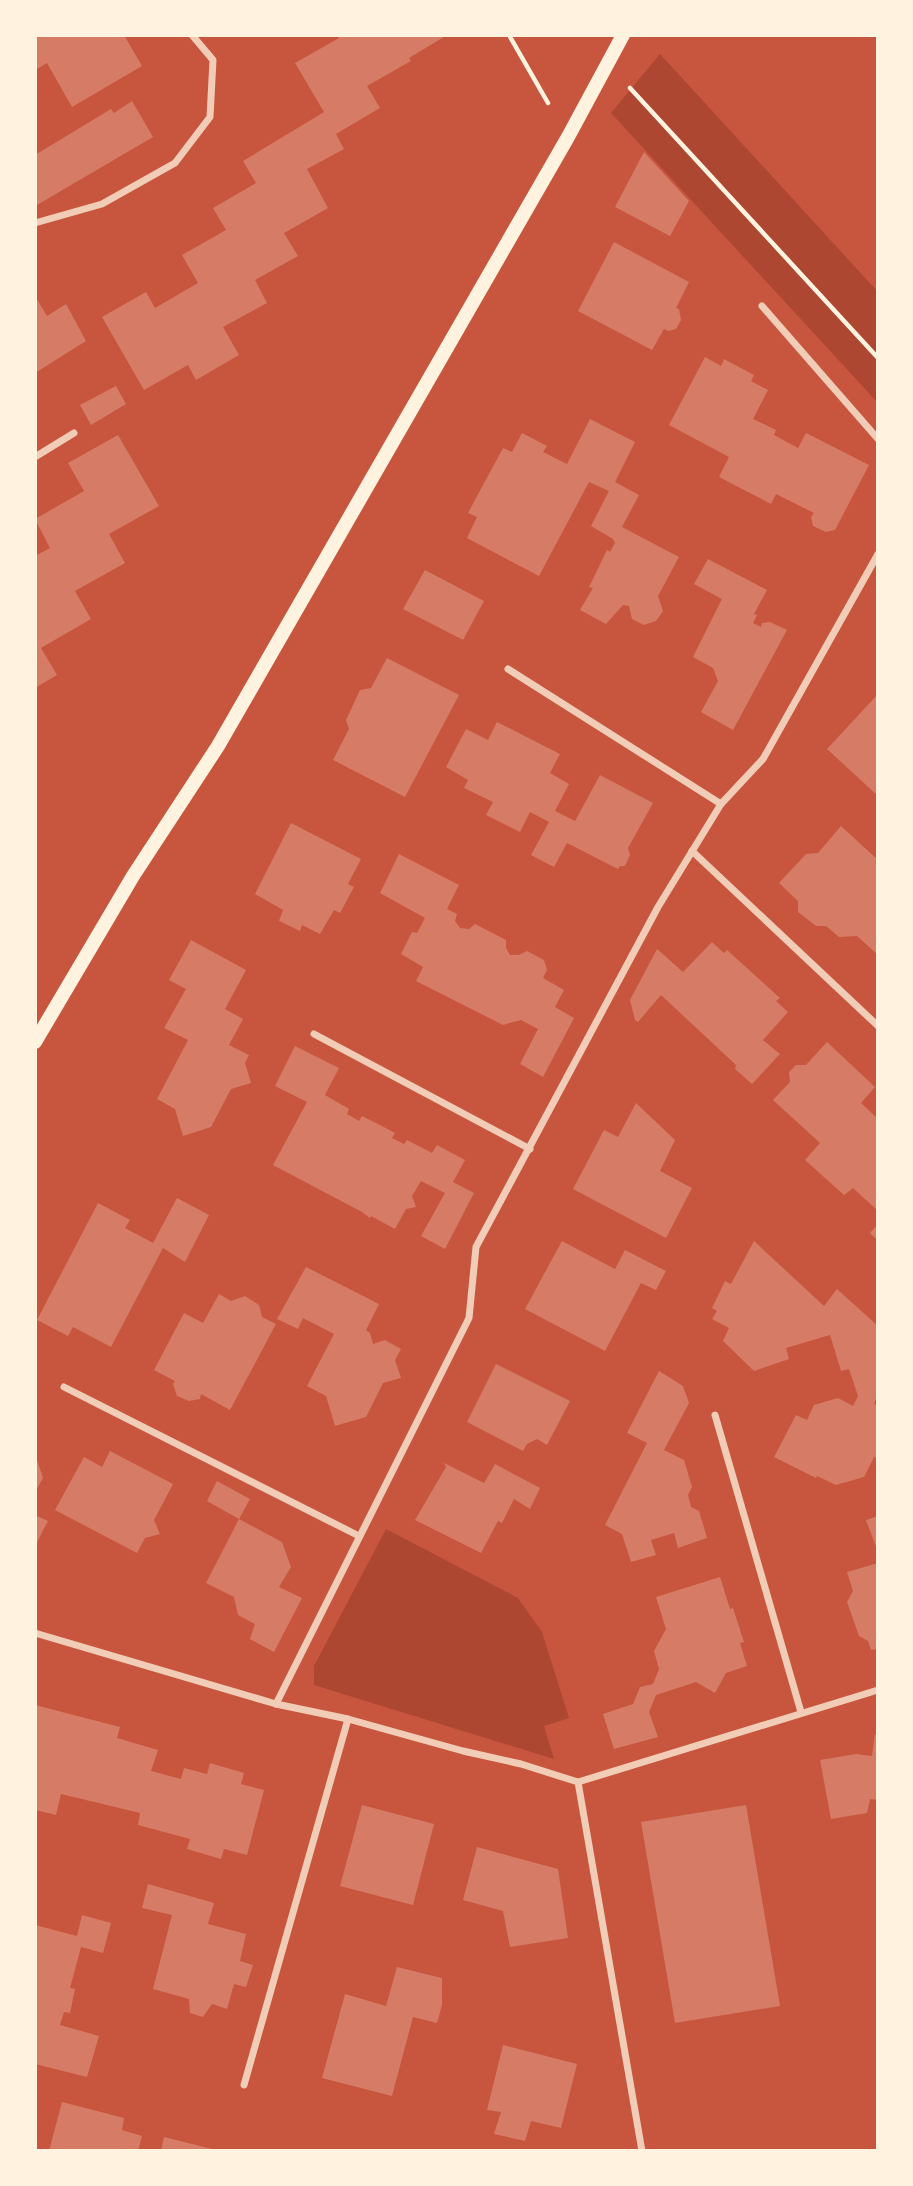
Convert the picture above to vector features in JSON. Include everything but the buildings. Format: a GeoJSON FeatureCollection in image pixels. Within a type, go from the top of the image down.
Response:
{"type":"FeatureCollection","features":[{"type":"Feature","properties":{"kind":"main road"},"geometry":{"type":"LineString","coordinates":[[35,1042],[133,876],[218,746],[568,137],[623,35]]}},
{"type":"Feature","properties":{"kind":"street"},"geometry":{"type":"LineString","coordinates":[[35,223],[102,204],[175,163],[210,117],[213,60],[192,35]]}},
{"type":"Feature","properties":{"kind":"street"},"geometry":{"type":"LineString","coordinates":[[762,306],[878,439]]}},
{"type":"Feature","properties":{"kind":"street"},"geometry":{"type":"LineString","coordinates":[[35,457],[74,433]]}},
{"type":"Feature","properties":{"kind":"street"},"geometry":{"type":"LineString","coordinates":[[276,1704],[469,1318],[476,1247],[658,906],[722,804],[763,759],[878,554]]}},
{"type":"Feature","properties":{"kind":"street"},"geometry":{"type":"LineString","coordinates":[[508,669],[722,804]]}},
{"type":"Feature","properties":{"kind":"street"},"geometry":{"type":"LineString","coordinates":[[692,851],[878,1026]]}},
{"type":"Feature","properties":{"kind":"street"},"geometry":{"type":"LineString","coordinates":[[314,1034],[530,1149]]}},
{"type":"Feature","properties":{"kind":"street"},"geometry":{"type":"LineString","coordinates":[[64,1387],[359,1536]]}},
{"type":"Feature","properties":{"kind":"street"},"geometry":{"type":"LineString","coordinates":[[715,1415],[801,1712]]}},
{"type":"Feature","properties":{"kind":"street"},"geometry":{"type":"LineString","coordinates":[[35,1633],[276,1704],[348,1719],[521,1764],[578,1782],[878,1690]]}},
{"type":"Feature","properties":{"kind":"street"},"geometry":{"type":"LineString","coordinates":[[244,2085],[348,1719]]}},
{"type":"Feature","properties":{"kind":"street"},"geometry":{"type":"LineString","coordinates":[[578,1782],[642,2151]]}},
{"type":"Feature","properties":{"kind":"path"},"geometry":{"type":"LineString","coordinates":[[509,35],[568,137]]}},
{"type":"Feature","properties":{"kind":"path"},"geometry":{"type":"LineString","coordinates":[[607,66],[645,103],[878,358]]}},
{"type":"Feature","properties":{"kind":"shaded area"},"geometry":{"type":"Polygon","coordinates":[[[660,54],[878,292],[878,403],[611,113],[660,54]]]}},
{"type":"Feature","properties":{"kind":"shaded area"},"geometry":{"type":"Polygon","coordinates":[[[386,1529],[518,1598],[542,1632],[569,1718],[544,1726],[554,1759],[314,1685],[314,1666],[386,1529]]]}}]}
